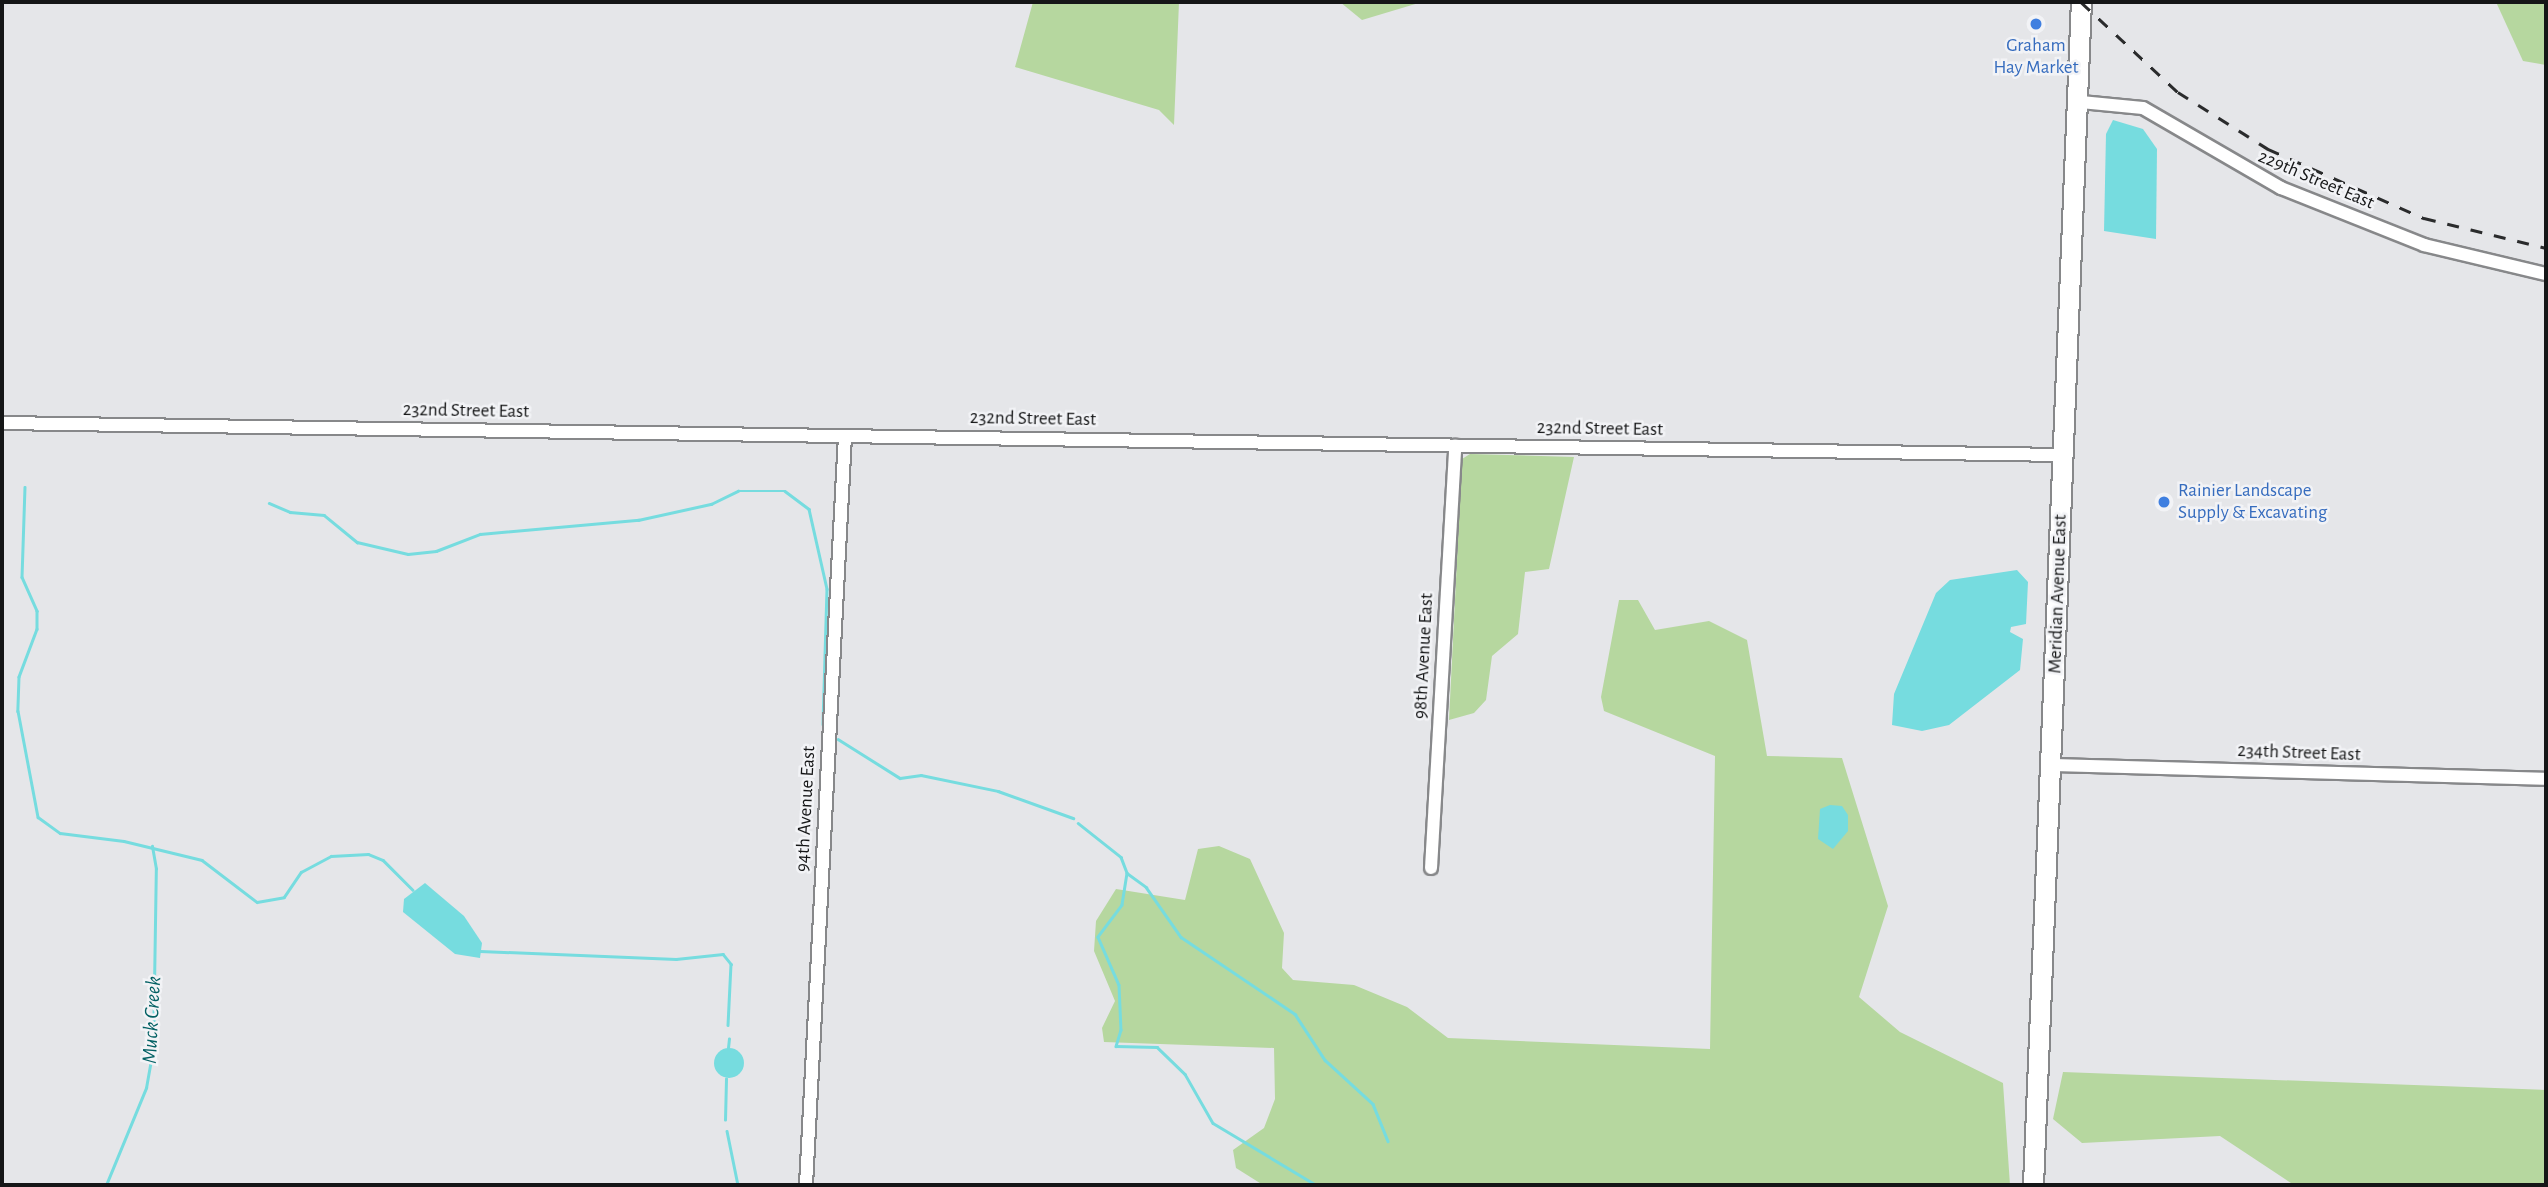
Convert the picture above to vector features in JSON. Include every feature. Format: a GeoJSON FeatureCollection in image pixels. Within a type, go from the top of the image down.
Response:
{"type":"FeatureCollection","features":[{"type":"Feature","properties":{"kind":"main road","name":"Meridian Avenue East"},"geometry":{"type":"LineString","coordinates":[[2033,1185],[2081,102],[2081,2]]}},
{"type":"Feature","properties":{"kind":"street","name":"229th Street East"},"geometry":{"type":"LineString","coordinates":[[2081,102],[2143,108],[2281,188],[2424,245],[2546,274]]}},
{"type":"Feature","properties":{"kind":"street","name":"232nd Street East"},"geometry":{"type":"LineString","coordinates":[[2,424],[2064,455]]}},
{"type":"Feature","properties":{"kind":"street","name":"94th Avenue East"},"geometry":{"type":"LineString","coordinates":[[806,1185],[845,436]]}},
{"type":"Feature","properties":{"kind":"street","name":"98th Avenue East"},"geometry":{"type":"LineString","coordinates":[[1431,868],[1455,446]]}},
{"type":"Feature","properties":{"kind":"street","name":"234th Street East"},"geometry":{"type":"LineString","coordinates":[[2051,765],[2546,779]]}},
{"type":"Feature","properties":{"kind":"green space"},"geometry":{"type":"Polygon","coordinates":[[[1033,2],[1179,2],[1174,125],[1159,110],[1015,67],[1033,2]]]}},
{"type":"Feature","properties":{"kind":"green space"},"geometry":{"type":"Polygon","coordinates":[[[1340,2],[1422,2],[1362,20],[1340,2]]]}},
{"type":"Feature","properties":{"kind":"green space"},"geometry":{"type":"Polygon","coordinates":[[[2496,2],[2546,2],[2546,65],[2523,61],[2496,2]]]}},
{"type":"Feature","properties":{"kind":"green space"},"geometry":{"type":"Polygon","coordinates":[[[1470,454],[1574,457],[1549,569],[1525,572],[1518,634],[1492,656],[1486,700],[1474,713],[1449,720],[1462,459],[1470,454]]]}},
{"type":"Feature","properties":{"kind":"green space"},"geometry":{"type":"Polygon","coordinates":[[[1619,600],[1638,600],[1655,630],[1709,621],[1747,640],[1767,756],[1842,758],[1888,906],[1859,997],[1900,1032],[2003,1083],[2010,1185],[1263,1185],[1236,1168],[1233,1150],[1264,1128],[1275,1099],[1274,1048],[1104,1042],[1102,1028],[1115,1001],[1094,951],[1096,921],[1116,889],[1185,900],[1198,849],[1219,846],[1250,859],[1284,933],[1282,968],[1293,980],[1354,985],[1407,1007],[1448,1038],[1710,1049],[1715,756],[1604,711],[1601,697],[1619,600]]]}},
{"type":"Feature","properties":{"kind":"green space"},"geometry":{"type":"Polygon","coordinates":[[[2063,1072],[2546,1090],[2546,1185],[2294,1185],[2220,1136],[2082,1143],[2053,1119],[2063,1072]]]}},
{"type":"Feature","properties":{"kind":"water"},"geometry":{"type":"Polygon","coordinates":[[[2113,120],[2143,129],[2157,149],[2156,239],[2104,231],[2106,134],[2113,120]]]}},
{"type":"Feature","properties":{"kind":"water"},"geometry":{"type":"Polygon","coordinates":[[[2017,570],[2028,582],[2026,624],[2011,627],[2010,632],[2023,639],[2020,670],[1949,725],[1922,731],[1892,725],[1894,694],[1936,593],[1950,580],[2017,570]]]}},
{"type":"Feature","properties":{"kind":"water"},"geometry":{"type":"Polygon","coordinates":[[[1830,805],[1842,806],[1848,815],[1848,831],[1833,849],[1818,839],[1820,809],[1830,805]]]}},
{"type":"Feature","properties":{"kind":"water"},"geometry":{"type":"Polygon","coordinates":[[[425,883],[464,916],[482,943],[480,958],[455,954],[403,912],[404,899],[425,883]]]}},
{"type":"Feature","properties":{"kind":"water"},"geometry":{"type":"Polygon","coordinates":[[[729,1048],[739,1053],[744,1063],[739,1073],[729,1078],[719,1073],[714,1063],[719,1053],[729,1048]]]}},
{"type":"Feature","properties":{"kind":"waterway"},"geometry":{"type":"LineString","coordinates":[[25,487],[22,577],[37,611],[37,629],[19,677],[18,711],[38,817],[60,833],[124,841],[202,860],[257,902],[284,897],[301,872],[331,856],[368,854],[383,860],[413,890]]}},
{"type":"Feature","properties":{"kind":"waterway"},"geometry":{"type":"LineString","coordinates":[[269,503],[290,512],[324,515],[357,542],[408,554],[436,551],[480,534],[638,520],[711,504],[738,491],[785,491],[809,509],[827,589],[823,724]]}},
{"type":"Feature","properties":{"kind":"waterway"},"geometry":{"type":"LineString","coordinates":[[838,739],[900,778],[921,775],[998,791],[1073,818]]}},
{"type":"Feature","properties":{"kind":"waterway"},"geometry":{"type":"LineString","coordinates":[[1078,823],[1121,857],[1127,873],[1146,887],[1181,937],[1295,1014],[1325,1060],[1373,1104],[1388,1141]]}},
{"type":"Feature","properties":{"kind":"waterway","name":"Muck Creek"},"geometry":{"type":"LineString","coordinates":[[106,1185],[146,1088],[153,1050],[156,869],[152,846]]}},
{"type":"Feature","properties":{"kind":"waterway"},"geometry":{"type":"LineString","coordinates":[[1127,873],[1122,905],[1098,937],[1119,985],[1121,1030],[1116,1046],[1157,1047],[1185,1074],[1213,1123],[1316,1185]]}},
{"type":"Feature","properties":{"kind":"waterway"},"geometry":{"type":"LineString","coordinates":[[480,951],[676,959],[723,954],[731,964],[728,1025]]}},
{"type":"Feature","properties":{"kind":"waterway"},"geometry":{"type":"LineString","coordinates":[[728,1048],[729,1039]]}},
{"type":"Feature","properties":{"kind":"waterway"},"geometry":{"type":"LineString","coordinates":[[725,1120],[726,1079]]}},
{"type":"Feature","properties":{"kind":"waterway"},"geometry":{"type":"LineString","coordinates":[[727,1131],[738,1185]]}},
{"type":"Feature","properties":{"kind":"railway"},"geometry":{"type":"LineString","coordinates":[[2081,2],[2178,92],[2268,149],[2424,218],[2546,248]]}},
{"type":"Feature","properties":{"kind":"place","name":"Graham Hay Market"},"geometry":{"type":"Point","coordinates":[2036,24]}},
{"type":"Feature","properties":{"kind":"place","name":"Rainier Landscape Supply & Excavating"},"geometry":{"type":"Point","coordinates":[2164,502]}}]}
